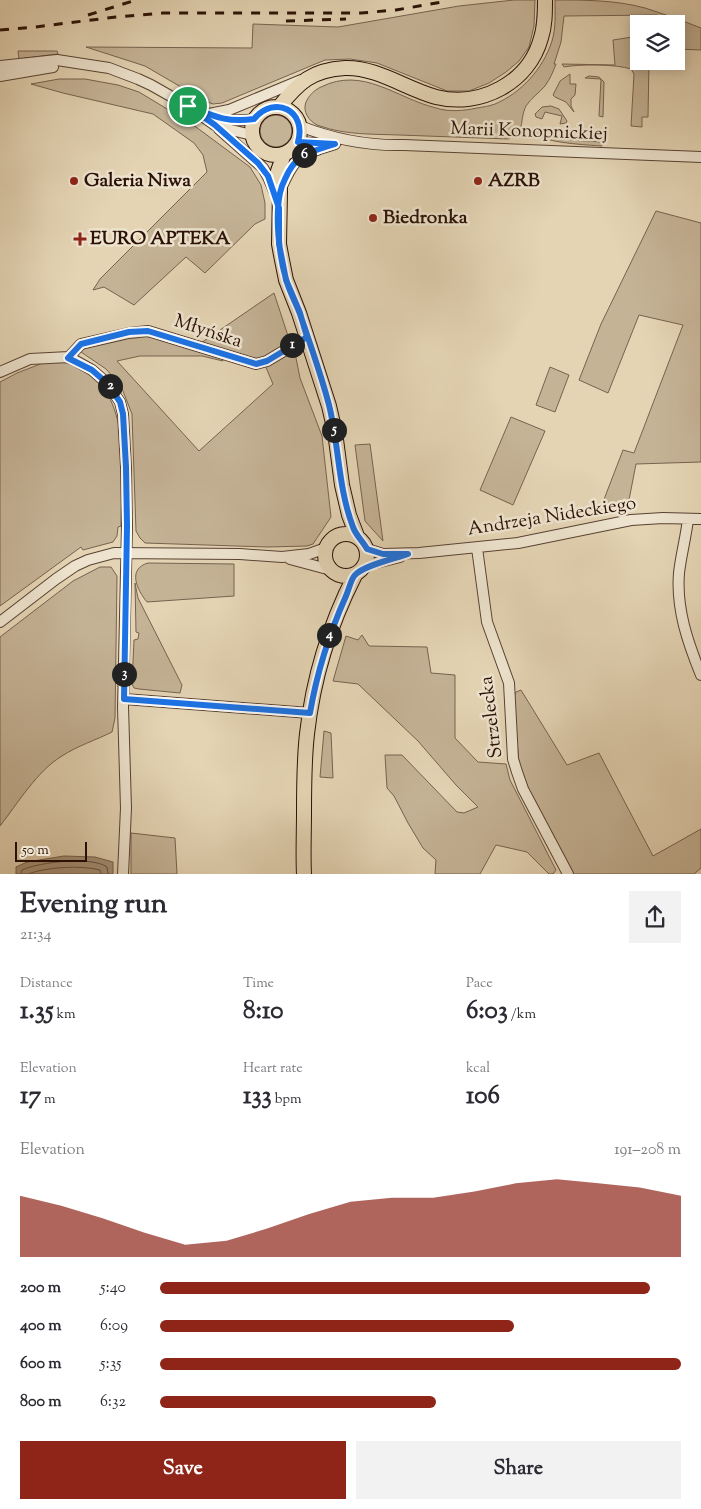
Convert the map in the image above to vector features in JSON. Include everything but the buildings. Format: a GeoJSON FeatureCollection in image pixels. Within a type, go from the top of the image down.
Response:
{"type":"FeatureCollection","features":[{"type":"Feature","properties":{"kind":"main road"},"geometry":{"type":"LineString","coordinates":[[279,107],[291,92],[308,77],[328,70],[347,68],[368,71],[420,92],[451,100],[487,95],[515,79],[528,65],[541,38],[545,5]]}},
{"type":"Feature","properties":{"kind":"main road"},"geometry":{"type":"LineString","coordinates":[[297,121],[287,110],[279,107],[265,109],[254,119],[251,130],[254,143],[260,150],[273,155],[284,154],[294,147],[298,142],[300,134],[297,121],[299,96],[306,87],[328,70]]}},
{"type":"Feature","properties":{"kind":"main road"},"geometry":{"type":"LineString","coordinates":[[267,154],[277,192],[279,244],[286,280],[300,313],[329,406],[349,515],[357,536],[367,549],[368,556],[334,623],[320,668],[310,713],[305,756],[304,874]]}},
{"type":"Feature","properties":{"kind":"main road"},"geometry":{"type":"LineString","coordinates":[[277,192],[278,172],[284,154]]}},
{"type":"Feature","properties":{"kind":"main road"},"geometry":{"type":"LineString","coordinates":[[337,536],[342,485]]}},
{"type":"Feature","properties":{"kind":"main road"},"geometry":{"type":"LineString","coordinates":[[334,623],[338,592],[334,572],[325,560],[326,548],[328,543],[337,536],[350,534],[357,536]]}},
{"type":"Feature","properties":{"kind":"main road"},"geometry":{"type":"LineString","coordinates":[[334,572],[349,576],[359,572]]}},
{"type":"Feature","properties":{"kind":"street"},"geometry":{"type":"LineString","coordinates":[[0,66],[56,60],[109,68],[138,79],[188,106],[215,125],[263,168],[277,192]]}},
{"type":"Feature","properties":{"kind":"street"},"geometry":{"type":"LineString","coordinates":[[0,76],[74,63]]}},
{"type":"Feature","properties":{"kind":"street"},"geometry":{"type":"LineString","coordinates":[[209,114],[229,110],[308,77]]}},
{"type":"Feature","properties":{"kind":"street"},"geometry":{"type":"LineString","coordinates":[[188,106],[228,120],[254,119]]}},
{"type":"Feature","properties":{"kind":"street","name":"Marii Konopnickiej"},"geometry":{"type":"LineString","coordinates":[[297,121],[313,132],[355,142],[381,145],[701,157]]}},
{"type":"Feature","properties":{"kind":"street"},"geometry":{"type":"LineString","coordinates":[[215,125],[252,135]]}},
{"type":"Feature","properties":{"kind":"street","name":"Marii Konopnickiej"},"geometry":{"type":"LineString","coordinates":[[298,142],[335,144],[355,142]]}},
{"type":"Feature","properties":{"kind":"street"},"geometry":{"type":"LineString","coordinates":[[277,192],[289,170],[300,157],[310,151],[335,144]]}},
{"type":"Feature","properties":{"kind":"street","name":"Młyńska"},"geometry":{"type":"LineString","coordinates":[[68,358],[81,344],[129,332],[148,331],[256,364],[267,361],[307,337]]}},
{"type":"Feature","properties":{"kind":"street"},"geometry":{"type":"LineString","coordinates":[[0,372],[30,359],[68,358],[92,370],[108,384],[120,402],[123,414],[127,526],[125,552],[124,699],[126,808],[124,874]]}},
{"type":"Feature","properties":{"kind":"street","name":"Andrzeja Nideckiego"},"geometry":{"type":"LineString","coordinates":[[367,549],[383,554],[408,554],[477,548],[534,540],[630,520],[663,518],[701,519]]}},
{"type":"Feature","properties":{"kind":"street"},"geometry":{"type":"LineString","coordinates":[[688,519],[679,574],[680,606],[688,644],[701,676]]}},
{"type":"Feature","properties":{"kind":"street"},"geometry":{"type":"LineString","coordinates":[[0,622],[75,566],[88,560],[114,553],[240,554],[282,557],[309,554],[326,548]]}},
{"type":"Feature","properties":{"kind":"street","name":"Strzelecka"},"geometry":{"type":"LineString","coordinates":[[477,548],[486,622],[508,683],[514,759],[517,772],[523,789],[568,874]]}},
{"type":"Feature","properties":{"kind":"street","name":"Andrzeja Nideckiego"},"geometry":{"type":"LineString","coordinates":[[359,572],[372,564],[408,554]]}},
{"type":"Feature","properties":{"kind":"street"},"geometry":{"type":"LineString","coordinates":[[282,557],[334,572]]}},
{"type":"Feature","properties":{"kind":"street"},"geometry":{"type":"LineString","coordinates":[[124,699],[310,713]]}},
{"type":"Feature","properties":{"kind":"shaded area"},"geometry":{"type":"Polygon","coordinates":[[[514,0],[535,0],[534,26],[529,47],[519,61],[506,72],[489,83],[469,91],[447,91],[377,63],[350,59],[325,60],[222,103],[213,104],[145,66],[86,47],[252,48],[253,24],[338,27],[459,6],[514,0]]]}},
{"type":"Feature","properties":{"kind":"shaded area"},"geometry":{"type":"Polygon","coordinates":[[[555,0],[589,0],[634,5],[665,15],[564,16],[561,42],[553,73],[545,86],[526,106],[520,130],[508,139],[349,133],[317,125],[307,116],[306,103],[316,90],[336,81],[351,80],[379,86],[421,103],[446,110],[467,110],[495,104],[522,87],[537,70],[552,41],[555,21],[555,0]]]}},
{"type":"Feature","properties":{"kind":"shaded area"},"geometry":{"type":"Polygon","coordinates":[[[685,22],[701,28],[701,50],[685,49],[685,22]]]}},
{"type":"Feature","properties":{"kind":"shaded area"},"geometry":{"type":"Polygon","coordinates":[[[630,37],[630,69],[598,65],[564,67],[562,64],[615,65],[613,40],[630,37]]]}},
{"type":"Feature","properties":{"kind":"shaded area"},"geometry":{"type":"Polygon","coordinates":[[[18,51],[57,51],[58,54],[19,59],[18,51]]]}},
{"type":"Feature","properties":{"kind":"shaded area"},"geometry":{"type":"Polygon","coordinates":[[[632,70],[649,70],[648,117],[642,117],[642,127],[631,126],[634,74],[632,70]]]}},
{"type":"Feature","properties":{"kind":"shaded area"},"geometry":{"type":"Polygon","coordinates":[[[570,74],[570,84],[576,84],[575,95],[571,99],[571,106],[574,112],[566,102],[553,95],[560,81],[570,74]]]}},
{"type":"Feature","properties":{"kind":"shaded area"},"geometry":{"type":"Polygon","coordinates":[[[589,76],[599,77],[601,79],[585,78],[589,76]]]}},
{"type":"Feature","properties":{"kind":"shaded area"},"geometry":{"type":"Polygon","coordinates":[[[59,79],[85,79],[118,85],[139,92],[192,124],[250,167],[261,185],[265,203],[265,219],[255,224],[205,273],[186,257],[134,305],[104,287],[93,290],[100,279],[207,172],[203,155],[194,143],[153,114],[31,84],[59,79]]]}},
{"type":"Feature","properties":{"kind":"shaded area"},"geometry":{"type":"Polygon","coordinates":[[[601,79],[604,82],[603,117],[599,116],[601,79]]]}},
{"type":"Feature","properties":{"kind":"shaded area"},"geometry":{"type":"Polygon","coordinates":[[[551,106],[559,109],[567,121],[566,123],[560,124],[562,116],[545,112],[542,119],[536,117],[535,114],[542,107],[551,106]]]}},
{"type":"Feature","properties":{"kind":"shaded area"},"geometry":{"type":"Polygon","coordinates":[[[276,115],[288,119],[292,131],[288,143],[276,147],[264,143],[260,131],[264,119],[276,115]]]}},
{"type":"Feature","properties":{"kind":"shaded area"},"geometry":{"type":"Polygon","coordinates":[[[539,128],[542,128],[541,135],[554,138],[556,132],[559,132],[559,139],[602,142],[602,146],[548,140],[536,134],[539,128]]]}},
{"type":"Feature","properties":{"kind":"shaded area"},"geometry":{"type":"Polygon","coordinates":[[[656,211],[701,223],[701,462],[636,464],[628,505],[618,513],[598,515],[623,450],[634,453],[683,325],[639,315],[608,393],[579,380],[601,324],[656,211]]]}},
{"type":"Feature","properties":{"kind":"shaded area"},"geometry":{"type":"Polygon","coordinates":[[[274,293],[290,342],[265,357],[251,360],[201,343],[274,293]]]}},
{"type":"Feature","properties":{"kind":"shaded area"},"geometry":{"type":"Polygon","coordinates":[[[143,336],[156,338],[222,358],[223,361],[202,356],[140,356],[117,361],[199,451],[273,384],[265,365],[294,348],[300,378],[322,436],[331,517],[313,544],[307,546],[267,547],[145,543],[140,538],[136,531],[132,414],[121,386],[106,369],[81,352],[100,342],[143,336]]]}},
{"type":"Feature","properties":{"kind":"shaded area"},"geometry":{"type":"Polygon","coordinates":[[[43,363],[66,363],[88,373],[104,389],[114,409],[120,431],[122,456],[121,526],[118,527],[117,536],[113,542],[83,550],[81,547],[0,606],[0,382],[43,363]]]}},
{"type":"Feature","properties":{"kind":"shaded area"},"geometry":{"type":"Polygon","coordinates":[[[550,367],[569,375],[555,412],[536,405],[550,367]]]}},
{"type":"Feature","properties":{"kind":"shaded area"},"geometry":{"type":"Polygon","coordinates":[[[511,417],[545,431],[513,505],[480,490],[511,417]]]}},
{"type":"Feature","properties":{"kind":"shaded area"},"geometry":{"type":"Polygon","coordinates":[[[370,444],[383,541],[365,521],[355,445],[370,444]]]}},
{"type":"Feature","properties":{"kind":"shaded area"},"geometry":{"type":"Polygon","coordinates":[[[148,563],[234,564],[234,596],[147,602],[137,586],[136,575],[142,566],[148,563]]]}},
{"type":"Feature","properties":{"kind":"shaded area"},"geometry":{"type":"Polygon","coordinates":[[[100,567],[111,567],[117,576],[115,718],[112,732],[74,749],[53,762],[28,788],[0,826],[0,637],[73,581],[100,567]]]}},
{"type":"Feature","properties":{"kind":"shaded area"},"geometry":{"type":"Polygon","coordinates":[[[135,583],[138,598],[182,685],[180,693],[139,689],[134,688],[132,684],[134,640],[138,639],[139,633],[136,632],[135,583]]]}},
{"type":"Feature","properties":{"kind":"shaded area"},"geometry":{"type":"Polygon","coordinates":[[[362,635],[369,646],[427,647],[431,673],[455,675],[455,738],[478,762],[506,764],[510,780],[556,870],[553,874],[549,874],[527,852],[496,845],[480,874],[435,874],[436,860],[423,848],[394,796],[387,788],[385,755],[402,755],[457,812],[464,813],[478,807],[418,741],[358,684],[333,681],[346,636],[358,640],[362,635]]]}},
{"type":"Feature","properties":{"kind":"shaded area"},"geometry":{"type":"Polygon","coordinates":[[[521,690],[567,765],[599,753],[653,856],[701,829],[701,868],[694,874],[572,874],[529,790],[519,763],[513,699],[516,692],[521,690]]]}},
{"type":"Feature","properties":{"kind":"shaded area"},"geometry":{"type":"Polygon","coordinates":[[[324,731],[331,733],[333,778],[320,777],[324,731]]]}},
{"type":"Feature","properties":{"kind":"shaded area"},"geometry":{"type":"Polygon","coordinates":[[[131,833],[175,838],[177,874],[131,874],[131,833]]]}},
{"type":"Feature","properties":{"kind":"water"},"geometry":{"type":"Polygon","coordinates":[[[64,856],[95,857],[113,862],[113,874],[16,874],[16,867],[27,862],[64,856]]]}},
{"type":"Feature","properties":{"kind":"railway"},"geometry":{"type":"LineString","coordinates":[[88,15],[136,0]]}},
{"type":"Feature","properties":{"kind":"railway"},"geometry":{"type":"LineString","coordinates":[[0,30],[163,13],[361,13],[396,10],[448,1]]}},
{"type":"Feature","properties":{"kind":"railway"},"geometry":{"type":"LineString","coordinates":[[286,21],[346,19]]}},
{"type":"Feature","properties":{"kind":"place","name":"Galeria Niwa"},"geometry":{"type":"Point","coordinates":[74,181]}},
{"type":"Feature","properties":{"kind":"place","name":"AZRB"},"geometry":{"type":"Point","coordinates":[478,181]}},
{"type":"Feature","properties":{"kind":"place","name":"Biedronka"},"geometry":{"type":"Point","coordinates":[373,218]}},
{"type":"Feature","properties":{"kind":"place","name":"EURO APTEKA"},"geometry":{"type":"Point","coordinates":[80,239]}},
{"type":"Feature","properties":{"kind":"route"},"geometry":{"type":"LineString","coordinates":[[188,106],[215,125],[258,163],[268,176],[279,208],[279,244],[286,280],[300,313],[307,337],[267,361],[256,364],[148,331],[129,332],[81,344],[68,358],[92,370],[108,384],[120,402],[125,425],[127,526],[125,552],[124,699],[310,713],[325,648],[355,575],[372,564],[408,554],[383,554],[367,549],[353,527],[342,485],[335,432],[329,406],[300,313],[286,280],[281,254],[279,244],[280,192],[289,170],[300,157],[310,151],[335,144],[298,142],[300,126],[297,120],[294,115],[279,107],[265,109],[254,119],[228,120],[188,106]]}}]}
